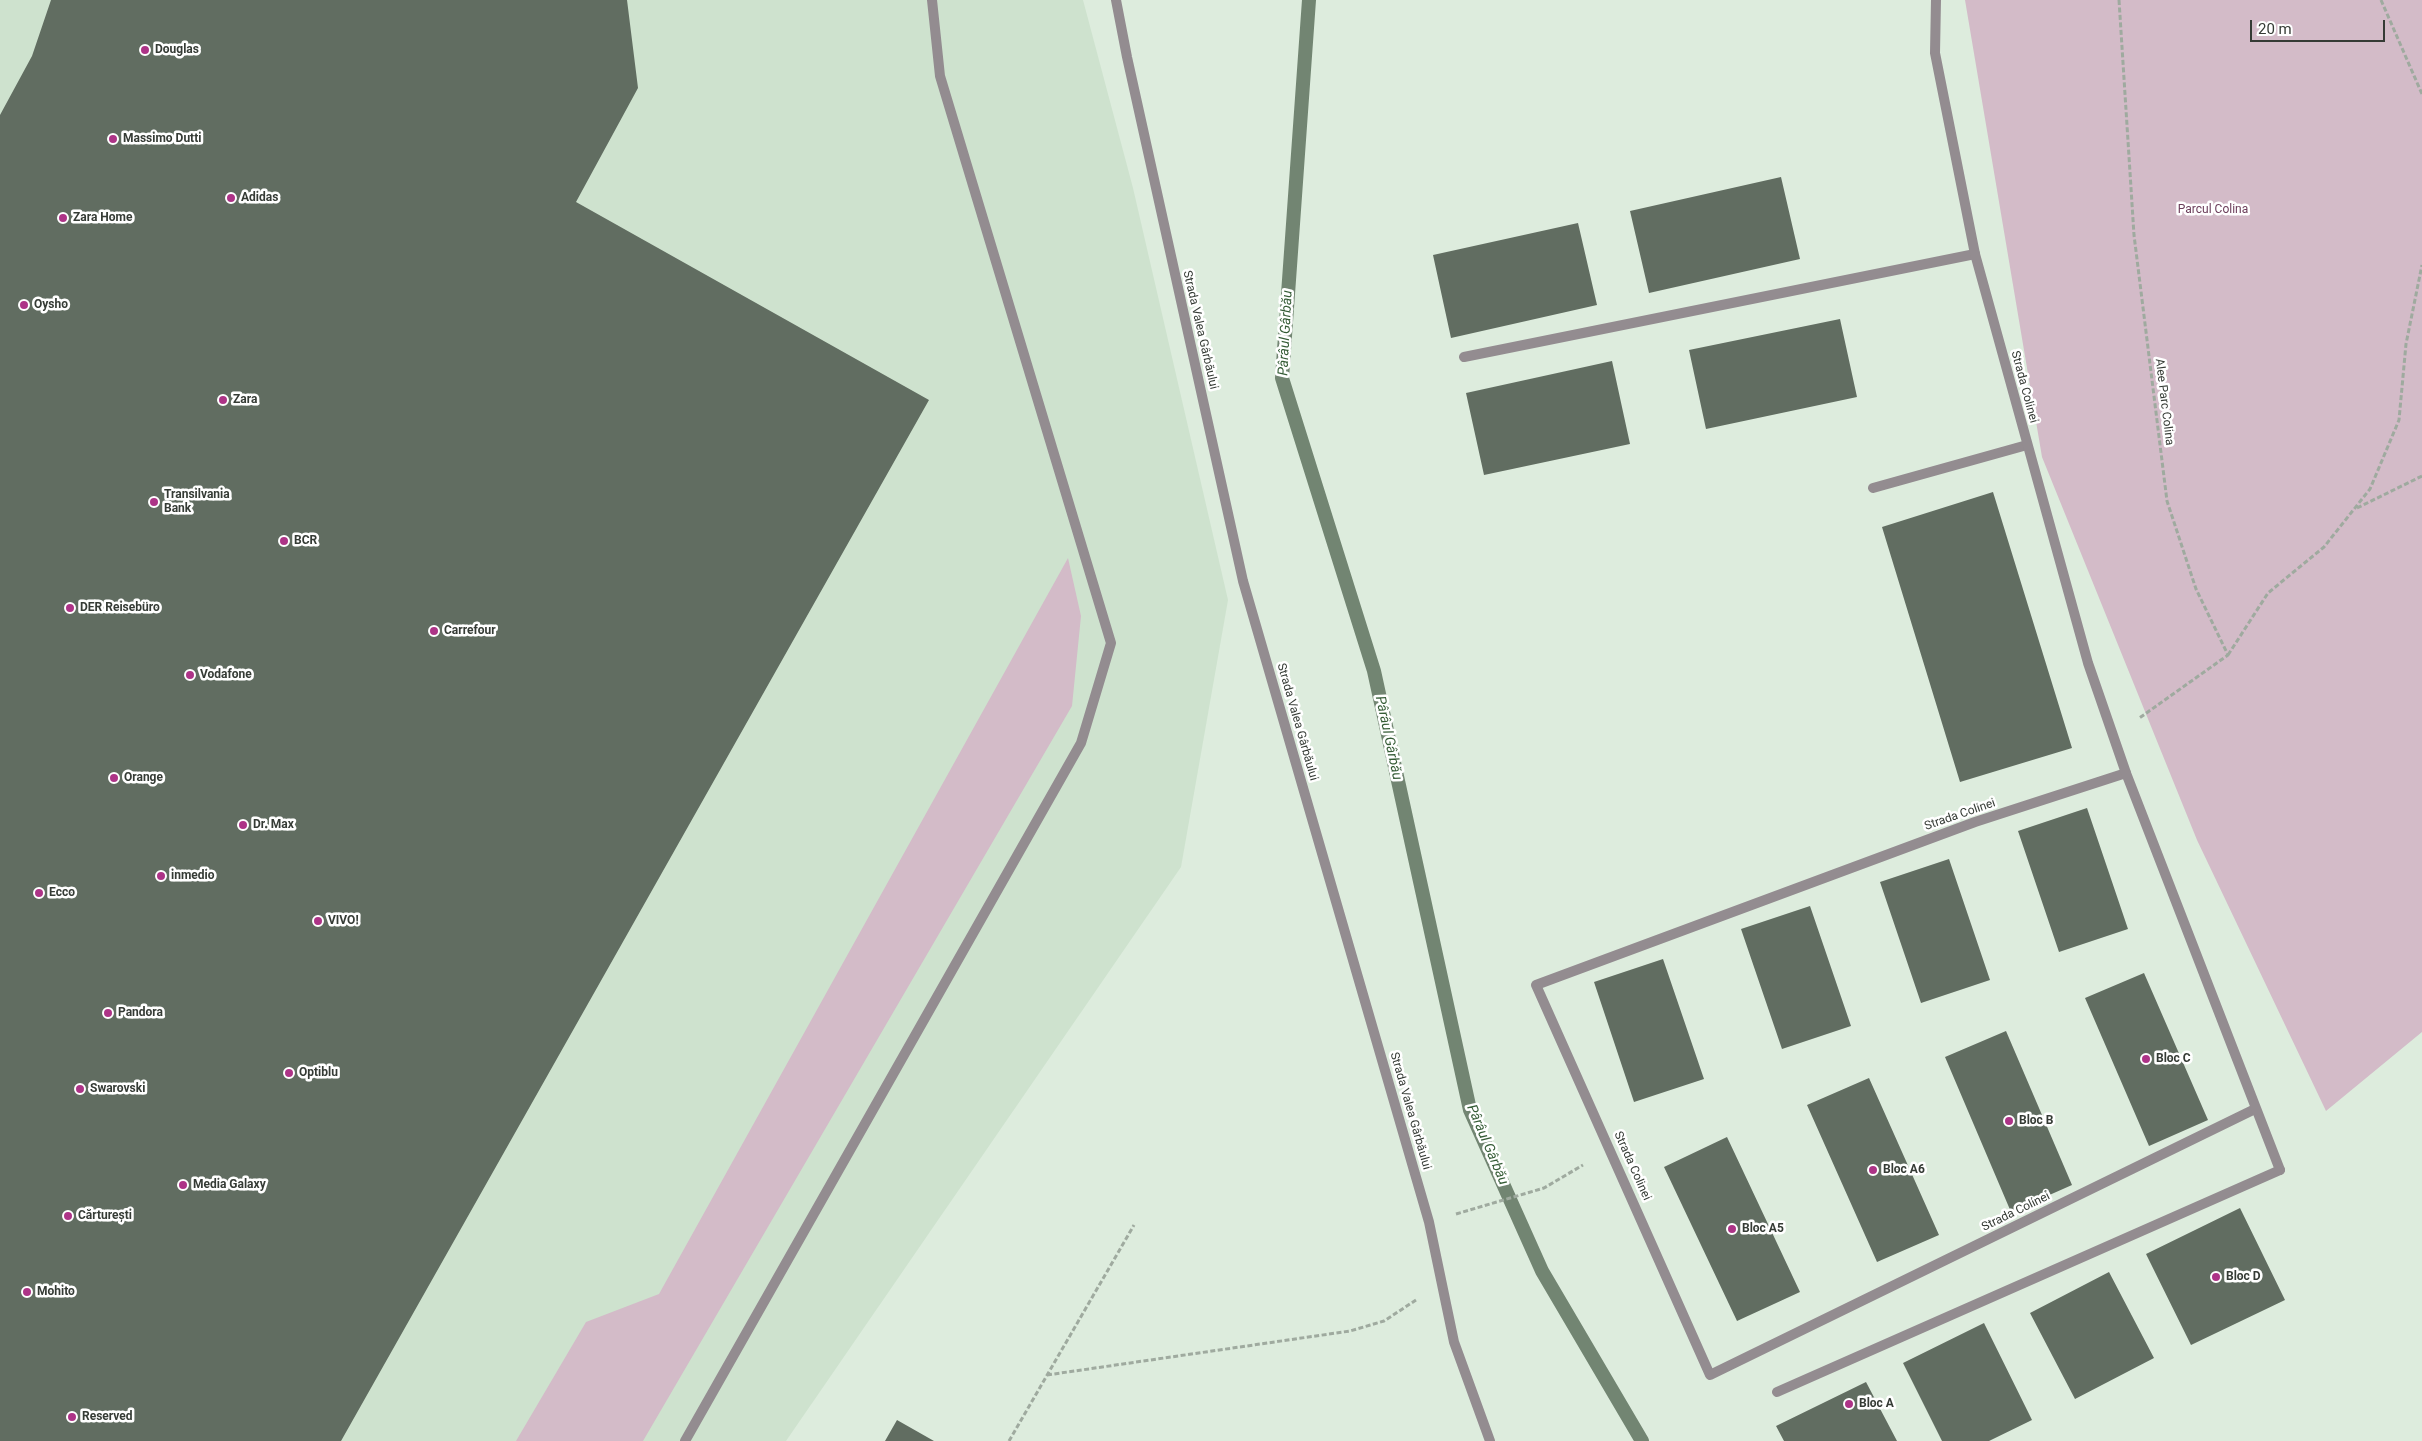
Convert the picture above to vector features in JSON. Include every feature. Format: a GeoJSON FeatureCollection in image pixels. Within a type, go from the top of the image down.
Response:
{"type":"FeatureCollection","features":[{"type":"Feature","properties":{"kind":"street"},"geometry":{"type":"LineString","coordinates":[[686,1441],[1082,743],[1111,643],[940,76],[932,0]]}},
{"type":"Feature","properties":{"kind":"street","name":"Strada Valea Gârbăului"},"geometry":{"type":"LineString","coordinates":[[1116,0],[1131,76],[1243,581],[1429,1222],[1454,1342],[1490,1441]]}},
{"type":"Feature","properties":{"kind":"street","name":"Strada Colinei"},"geometry":{"type":"LineString","coordinates":[[1777,1392],[2280,1170],[2126,773],[2088,663],[1975,254],[1935,53],[1936,0]]}},
{"type":"Feature","properties":{"kind":"street"},"geometry":{"type":"LineString","coordinates":[[1464,357],[1975,254]]}},
{"type":"Feature","properties":{"kind":"street"},"geometry":{"type":"LineString","coordinates":[[1872,488],[2027,445]]}},
{"type":"Feature","properties":{"kind":"street","name":"Strada Colinei"},"geometry":{"type":"LineString","coordinates":[[2126,773],[1939,836],[1536,985],[1710,1375],[2255,1109]]}},
{"type":"Feature","properties":{"kind":"path","name":"Alee Parc Colina"},"geometry":{"type":"LineString","coordinates":[[2119,0],[2134,235],[2167,501],[2196,589],[2228,655]]}},
{"type":"Feature","properties":{"kind":"path"},"geometry":{"type":"LineString","coordinates":[[2381,0],[2422,94]]}},
{"type":"Feature","properties":{"kind":"path"},"geometry":{"type":"LineString","coordinates":[[2113,737],[2228,655],[2268,593],[2324,547],[2370,489],[2399,420],[2406,344],[2422,265]]}},
{"type":"Feature","properties":{"kind":"path"},"geometry":{"type":"LineString","coordinates":[[2354,509],[2422,476]]}},
{"type":"Feature","properties":{"kind":"path"},"geometry":{"type":"LineString","coordinates":[[1482,1207],[1544,1188],[1584,1165]]}},
{"type":"Feature","properties":{"kind":"path"},"geometry":{"type":"LineString","coordinates":[[1009,1441],[1134,1225]]}},
{"type":"Feature","properties":{"kind":"path"},"geometry":{"type":"LineString","coordinates":[[1047,1375],[1350,1330],[1384,1321],[1399,1313],[1442,1281]]}},
{"type":"Feature","properties":{"kind":"shaded area"},"geometry":{"type":"Polygon","coordinates":[[[0,0],[1083,0],[1133,188],[1228,600],[1181,867],[786,1441],[0,1441],[0,0]]]}},
{"type":"Feature","properties":{"kind":"green space","name":"Parcul Colina"},"geometry":{"type":"Polygon","coordinates":[[[1965,0],[2422,0],[2422,1032],[2326,1111],[2197,840],[2042,457],[1965,0]]]}},
{"type":"Feature","properties":{"kind":"green space"},"geometry":{"type":"Polygon","coordinates":[[[1068,558],[1081,616],[1072,706],[643,1441],[516,1441],[586,1322],[659,1294],[1068,558]]]}},
{"type":"Feature","properties":{"kind":"building","name":"VIVO!"},"geometry":{"type":"Polygon","coordinates":[[[51,0],[627,0],[638,88],[576,202],[929,400],[341,1441],[0,1441],[0,115],[32,56],[51,0]]]}},
{"type":"Feature","properties":{"kind":"building"},"geometry":{"type":"Polygon","coordinates":[[[1781,177],[1800,259],[1649,293],[1630,211],[1781,177]]]}},
{"type":"Feature","properties":{"kind":"building"},"geometry":{"type":"Polygon","coordinates":[[[1578,223],[1597,305],[1451,338],[1433,255],[1578,223]]]}},
{"type":"Feature","properties":{"kind":"building"},"geometry":{"type":"Polygon","coordinates":[[[1840,319],[1857,397],[1706,429],[1689,350],[1840,319]]]}},
{"type":"Feature","properties":{"kind":"building"},"geometry":{"type":"Polygon","coordinates":[[[1612,361],[1630,444],[1484,475],[1466,393],[1612,361]]]}},
{"type":"Feature","properties":{"kind":"building"},"geometry":{"type":"Polygon","coordinates":[[[1993,492],[2072,748],[1960,782],[1882,527],[1993,492]]]}},
{"type":"Feature","properties":{"kind":"building"},"geometry":{"type":"Polygon","coordinates":[[[2087,808],[2128,929],[2059,952],[2018,831],[2087,808]]]}},
{"type":"Feature","properties":{"kind":"building"},"geometry":{"type":"Polygon","coordinates":[[[1949,859],[1990,980],[1921,1003],[1880,882],[1949,859]]]}},
{"type":"Feature","properties":{"kind":"building"},"geometry":{"type":"Polygon","coordinates":[[[1810,906],[1851,1026],[1782,1049],[1741,929],[1810,906]]]}},
{"type":"Feature","properties":{"kind":"building"},"geometry":{"type":"Polygon","coordinates":[[[1663,959],[1704,1079],[1634,1102],[1594,982],[1663,959]]]}},
{"type":"Feature","properties":{"kind":"building","name":"Bloc C"},"geometry":{"type":"Polygon","coordinates":[[[2144,973],[2208,1120],[2149,1146],[2085,998],[2144,973]]]}},
{"type":"Feature","properties":{"kind":"building","name":"Bloc B"},"geometry":{"type":"Polygon","coordinates":[[[2006,1031],[2072,1185],[2011,1212],[1945,1057],[2006,1031]]]}},
{"type":"Feature","properties":{"kind":"building","name":"Bloc A6"},"geometry":{"type":"Polygon","coordinates":[[[1869,1078],[1939,1235],[1877,1262],[1807,1105],[1869,1078]]]}},
{"type":"Feature","properties":{"kind":"building","name":"Bloc A5"},"geometry":{"type":"Polygon","coordinates":[[[1727,1137],[1800,1292],[1737,1321],[1664,1167],[1727,1137]]]}},
{"type":"Feature","properties":{"kind":"building","name":"Bloc D"},"geometry":{"type":"Polygon","coordinates":[[[2240,1208],[2285,1300],[2191,1345],[2146,1254],[2240,1208]]]}},
{"type":"Feature","properties":{"kind":"building"},"geometry":{"type":"Polygon","coordinates":[[[2109,1272],[2154,1358],[2075,1399],[2030,1313],[2109,1272]]]}},
{"type":"Feature","properties":{"kind":"building"},"geometry":{"type":"Polygon","coordinates":[[[1984,1323],[2032,1420],[1989,1441],[1942,1441],[1903,1363],[1984,1323]]]}},
{"type":"Feature","properties":{"kind":"building","name":"Bloc A"},"geometry":{"type":"Polygon","coordinates":[[[1866,1382],[1897,1441],[1784,1441],[1776,1426],[1866,1382]]]}},
{"type":"Feature","properties":{"kind":"building"},"geometry":{"type":"Polygon","coordinates":[[[897,1420],[934,1441],[885,1441],[897,1420]]]}},
{"type":"Feature","properties":{"kind":"waterway","name":"Pârâul Gârbău"},"geometry":{"type":"LineString","coordinates":[[1309,0],[1282,378],[1374,671],[1470,1110],[1542,1271],[1642,1441]]}},
{"type":"Feature","properties":{"kind":"place","name":"Douglas"},"geometry":{"type":"Point","coordinates":[145,50]}},
{"type":"Feature","properties":{"kind":"place","name":"Massimo Dutti"},"geometry":{"type":"Point","coordinates":[113,139]}},
{"type":"Feature","properties":{"kind":"place","name":"Adidas"},"geometry":{"type":"Point","coordinates":[231,198]}},
{"type":"Feature","properties":{"kind":"place","name":"Zara Home"},"geometry":{"type":"Point","coordinates":[63,218]}},
{"type":"Feature","properties":{"kind":"place","name":"Oysho"},"geometry":{"type":"Point","coordinates":[24,305]}},
{"type":"Feature","properties":{"kind":"place","name":"Zara"},"geometry":{"type":"Point","coordinates":[223,400]}},
{"type":"Feature","properties":{"kind":"place","name":"Transilvania Bank"},"geometry":{"type":"Point","coordinates":[154,502]}},
{"type":"Feature","properties":{"kind":"place","name":"BCR"},"geometry":{"type":"Point","coordinates":[284,541]}},
{"type":"Feature","properties":{"kind":"place","name":"DER Reisebüro"},"geometry":{"type":"Point","coordinates":[70,608]}},
{"type":"Feature","properties":{"kind":"place","name":"Carrefour"},"geometry":{"type":"Point","coordinates":[434,631]}},
{"type":"Feature","properties":{"kind":"place","name":"Vodafone"},"geometry":{"type":"Point","coordinates":[190,675]}},
{"type":"Feature","properties":{"kind":"place","name":"Orange"},"geometry":{"type":"Point","coordinates":[114,778]}},
{"type":"Feature","properties":{"kind":"place","name":"Dr. Max"},"geometry":{"type":"Point","coordinates":[243,825]}},
{"type":"Feature","properties":{"kind":"place","name":"inmedio"},"geometry":{"type":"Point","coordinates":[161,876]}},
{"type":"Feature","properties":{"kind":"place","name":"Ecco"},"geometry":{"type":"Point","coordinates":[39,893]}},
{"type":"Feature","properties":{"kind":"place","name":"VIVO!"},"geometry":{"type":"Point","coordinates":[318,921]}},
{"type":"Feature","properties":{"kind":"place","name":"Pandora"},"geometry":{"type":"Point","coordinates":[108,1013]}},
{"type":"Feature","properties":{"kind":"place","name":"Bloc C"},"geometry":{"type":"Point","coordinates":[2146,1059]}},
{"type":"Feature","properties":{"kind":"place","name":"Optiblu"},"geometry":{"type":"Point","coordinates":[289,1073]}},
{"type":"Feature","properties":{"kind":"place","name":"Swarovski"},"geometry":{"type":"Point","coordinates":[80,1089]}},
{"type":"Feature","properties":{"kind":"place","name":"Bloc B"},"geometry":{"type":"Point","coordinates":[2009,1121]}},
{"type":"Feature","properties":{"kind":"place","name":"Bloc A6"},"geometry":{"type":"Point","coordinates":[1873,1170]}},
{"type":"Feature","properties":{"kind":"place","name":"Media Galaxy"},"geometry":{"type":"Point","coordinates":[183,1185]}},
{"type":"Feature","properties":{"kind":"place","name":"Cărturești"},"geometry":{"type":"Point","coordinates":[68,1216]}},
{"type":"Feature","properties":{"kind":"place","name":"Bloc A5"},"geometry":{"type":"Point","coordinates":[1732,1229]}},
{"type":"Feature","properties":{"kind":"place","name":"Bloc D"},"geometry":{"type":"Point","coordinates":[2216,1277]}},
{"type":"Feature","properties":{"kind":"place","name":"Mohito"},"geometry":{"type":"Point","coordinates":[27,1292]}},
{"type":"Feature","properties":{"kind":"place","name":"Bloc A"},"geometry":{"type":"Point","coordinates":[1849,1404]}},
{"type":"Feature","properties":{"kind":"place","name":"Reserved"},"geometry":{"type":"Point","coordinates":[72,1417]}}]}
